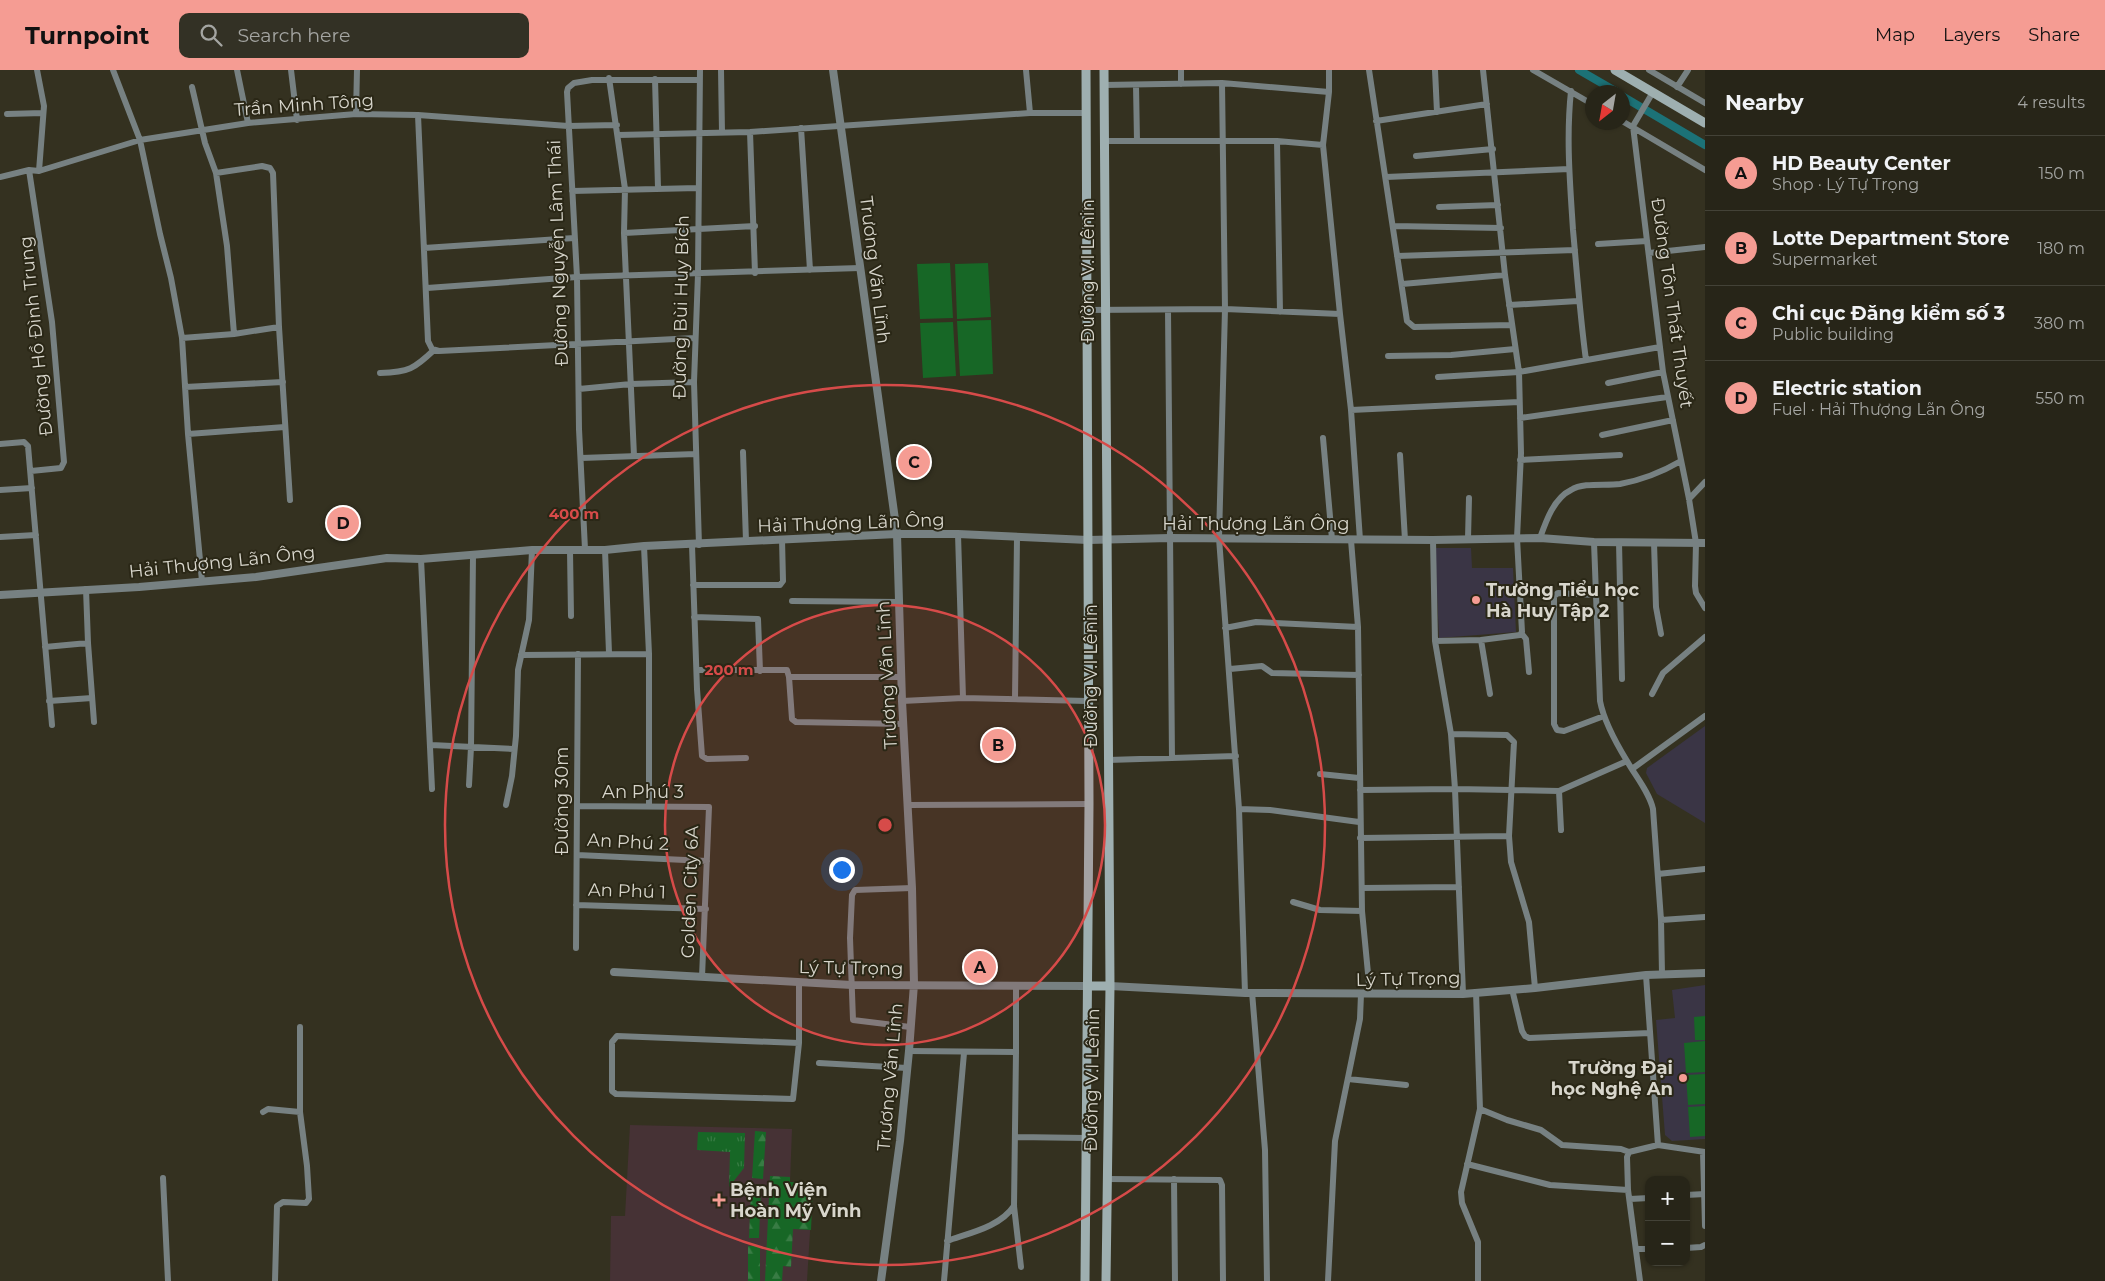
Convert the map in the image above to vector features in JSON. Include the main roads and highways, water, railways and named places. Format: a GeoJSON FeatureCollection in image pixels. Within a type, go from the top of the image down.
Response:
{"type":"FeatureCollection","features":[{"type":"Feature","properties":{"kind":"main road","name":"Đường V.I Lênin"},"geometry":{"type":"LineString","coordinates":[[1085,1281],[1089,804],[1087,701],[1086,70]]}},
{"type":"Feature","properties":{"kind":"main road","name":"Đường V.I Lênin"},"geometry":{"type":"LineString","coordinates":[[1104,70],[1110,986],[1106,1281]]}},
{"type":"Feature","properties":{"kind":"main road"},"geometry":{"type":"LineString","coordinates":[[1615,70],[1705,123]]}},
{"type":"Feature","properties":{"kind":"main road"},"geometry":{"type":"LineString","coordinates":[[1086,198],[1104,198]]}},
{"type":"Feature","properties":{"kind":"main road"},"geometry":{"type":"LineString","coordinates":[[1088,986],[1110,986]]}},
{"type":"Feature","properties":{"kind":"waterway"},"geometry":{"type":"LineString","coordinates":[[1579,70],[1605,85]]}},
{"type":"Feature","properties":{"kind":"waterway"},"geometry":{"type":"LineString","coordinates":[[1630,101],[1705,145]]}},
{"type":"Feature","properties":{"kind":"place","name":"Chi cục Đăng kiểm số 3"},"geometry":{"type":"Point","coordinates":[914,462]}},
{"type":"Feature","properties":{"kind":"place","name":"Electric station"},"geometry":{"type":"Point","coordinates":[343,523]}},
{"type":"Feature","properties":{"kind":"place","name":"Trường Tiểu học Hà Huy Tập 2"},"geometry":{"type":"Point","coordinates":[1476,600]}},
{"type":"Feature","properties":{"kind":"place","name":"Lotte Department Store"},"geometry":{"type":"Point","coordinates":[998,745]}},
{"type":"Feature","properties":{"kind":"place","name":"HD Beauty Center"},"geometry":{"type":"Point","coordinates":[980,967]}},
{"type":"Feature","properties":{"kind":"place","name":"Trường Đại học Nghệ An"},"geometry":{"type":"Point","coordinates":[1683,1078]}},
{"type":"Feature","properties":{"kind":"place","name":"Bệnh Viện Hoàn Mỹ Vinh"},"geometry":{"type":"Point","coordinates":[719,1200]}}]}
